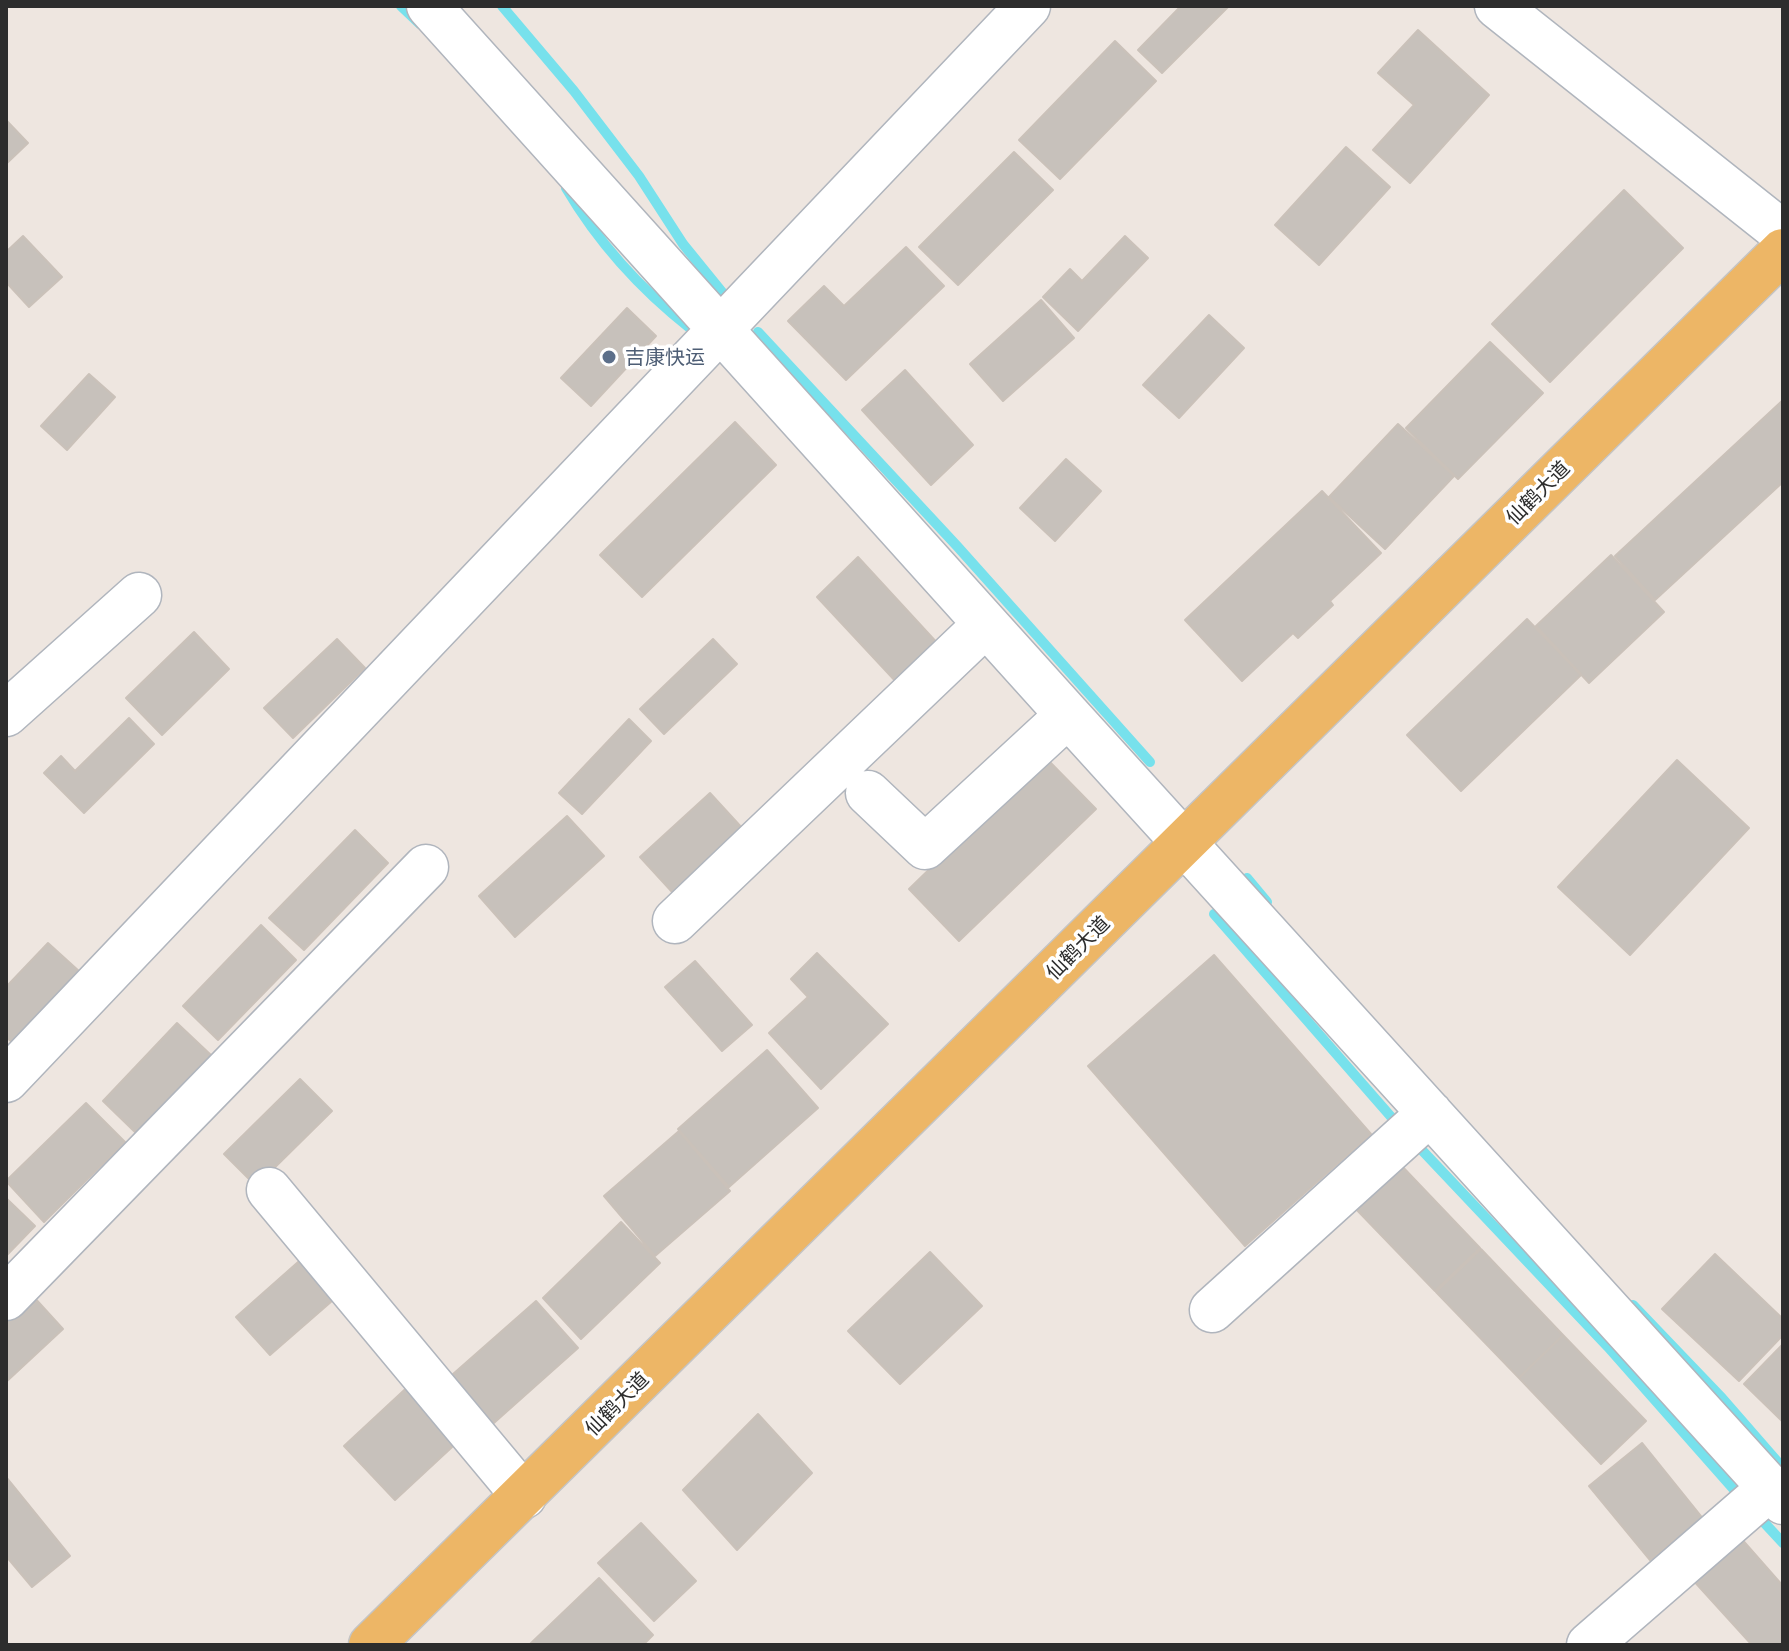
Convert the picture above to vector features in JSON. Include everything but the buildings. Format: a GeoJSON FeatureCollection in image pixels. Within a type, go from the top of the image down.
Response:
{"type":"FeatureCollection","features":[{"type":"Feature","properties":{"kind":"main road","name":"仙鹤大道"},"geometry":{"type":"LineString","coordinates":[[371,1645],[1783,251]]}},
{"type":"Feature","properties":{"kind":"street"},"geometry":{"type":"LineString","coordinates":[[429,6],[1776,1495],[1589,1645]]}},
{"type":"Feature","properties":{"kind":"street"},"geometry":{"type":"LineString","coordinates":[[6,1080],[1028,6]]}},
{"type":"Feature","properties":{"kind":"street"},"geometry":{"type":"LineString","coordinates":[[1497,6],[1783,233]]}},
{"type":"Feature","properties":{"kind":"street"},"geometry":{"type":"LineString","coordinates":[[6,714],[139,595]]}},
{"type":"Feature","properties":{"kind":"street"},"geometry":{"type":"LineString","coordinates":[[675,921],[986,624]]}},
{"type":"Feature","properties":{"kind":"street"},"geometry":{"type":"LineString","coordinates":[[868,793],[925,847],[1068,715]]}},
{"type":"Feature","properties":{"kind":"street"},"geometry":{"type":"LineString","coordinates":[[6,1298],[426,867]]}},
{"type":"Feature","properties":{"kind":"street"},"geometry":{"type":"LineString","coordinates":[[1212,1310],[1430,1113]]}},
{"type":"Feature","properties":{"kind":"street"},"geometry":{"type":"LineString","coordinates":[[269,1190],[524,1496]]}},
{"type":"Feature","properties":{"kind":"waterway"},"geometry":{"type":"LineString","coordinates":[[401,6],[420,24]]}},
{"type":"Feature","properties":{"kind":"waterway"},"geometry":{"type":"LineString","coordinates":[[502,6],[574,91],[639,176],[683,244],[726,297]]}},
{"type":"Feature","properties":{"kind":"waterway"},"geometry":{"type":"LineString","coordinates":[[566,188],[592,228],[622,264],[691,329]]}},
{"type":"Feature","properties":{"kind":"waterway"},"geometry":{"type":"LineString","coordinates":[[758,332],[957,546],[1150,762]]}},
{"type":"Feature","properties":{"kind":"waterway"},"geometry":{"type":"LineString","coordinates":[[1247,878],[1267,902]]}},
{"type":"Feature","properties":{"kind":"waterway"},"geometry":{"type":"LineString","coordinates":[[1214,914],[1393,1119]]}},
{"type":"Feature","properties":{"kind":"waterway"},"geometry":{"type":"LineString","coordinates":[[1418,1146],[1608,1347],[1736,1492]]}},
{"type":"Feature","properties":{"kind":"waterway"},"geometry":{"type":"LineString","coordinates":[[1633,1305],[1722,1398],[1783,1468]]}},
{"type":"Feature","properties":{"kind":"waterway"},"geometry":{"type":"LineString","coordinates":[[1758,1516],[1783,1543]]}},
{"type":"Feature","properties":{"kind":"place","name":"吉康快运"},"geometry":{"type":"Point","coordinates":[609,357]}}]}
